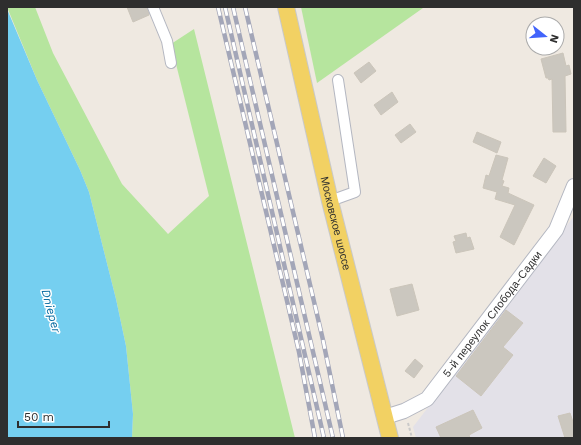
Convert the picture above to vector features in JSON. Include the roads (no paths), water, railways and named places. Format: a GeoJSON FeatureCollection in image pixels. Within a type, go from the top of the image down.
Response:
{"type":"FeatureCollection","features":[{"type":"Feature","properties":{"kind":"main road","name":"Московское шоссе"},"geometry":{"type":"LineString","coordinates":[[286,7],[330,201],[390,438]]}},
{"type":"Feature","properties":{"kind":"street"},"geometry":{"type":"LineString","coordinates":[[153,7],[167,41],[172,63]]}},
{"type":"Feature","properties":{"kind":"street"},"geometry":{"type":"LineString","coordinates":[[330,201],[355,192],[338,80]]}},
{"type":"Feature","properties":{"kind":"street","name":"5-й переулок Слобода-Садки"},"geometry":{"type":"LineString","coordinates":[[385,417],[404,411],[427,399],[556,230],[574,186]]}},
{"type":"Feature","properties":{"kind":"water","name":"Dnieper"},"geometry":{"type":"Polygon","coordinates":[[[7,9],[37,80],[89,192],[116,299],[126,346],[133,414],[132,438],[7,438],[7,9]]]}},
{"type":"Feature","properties":{"kind":"railway"},"geometry":{"type":"LineString","coordinates":[[218,7],[299,352],[315,438]]}},
{"type":"Feature","properties":{"kind":"railway"},"geometry":{"type":"LineString","coordinates":[[225,7],[324,438]]}},
{"type":"Feature","properties":{"kind":"railway"},"geometry":{"type":"LineString","coordinates":[[233,7],[333,438]]}},
{"type":"Feature","properties":{"kind":"railway"},"geometry":{"type":"LineString","coordinates":[[245,7],[323,340],[343,438]]}}]}
